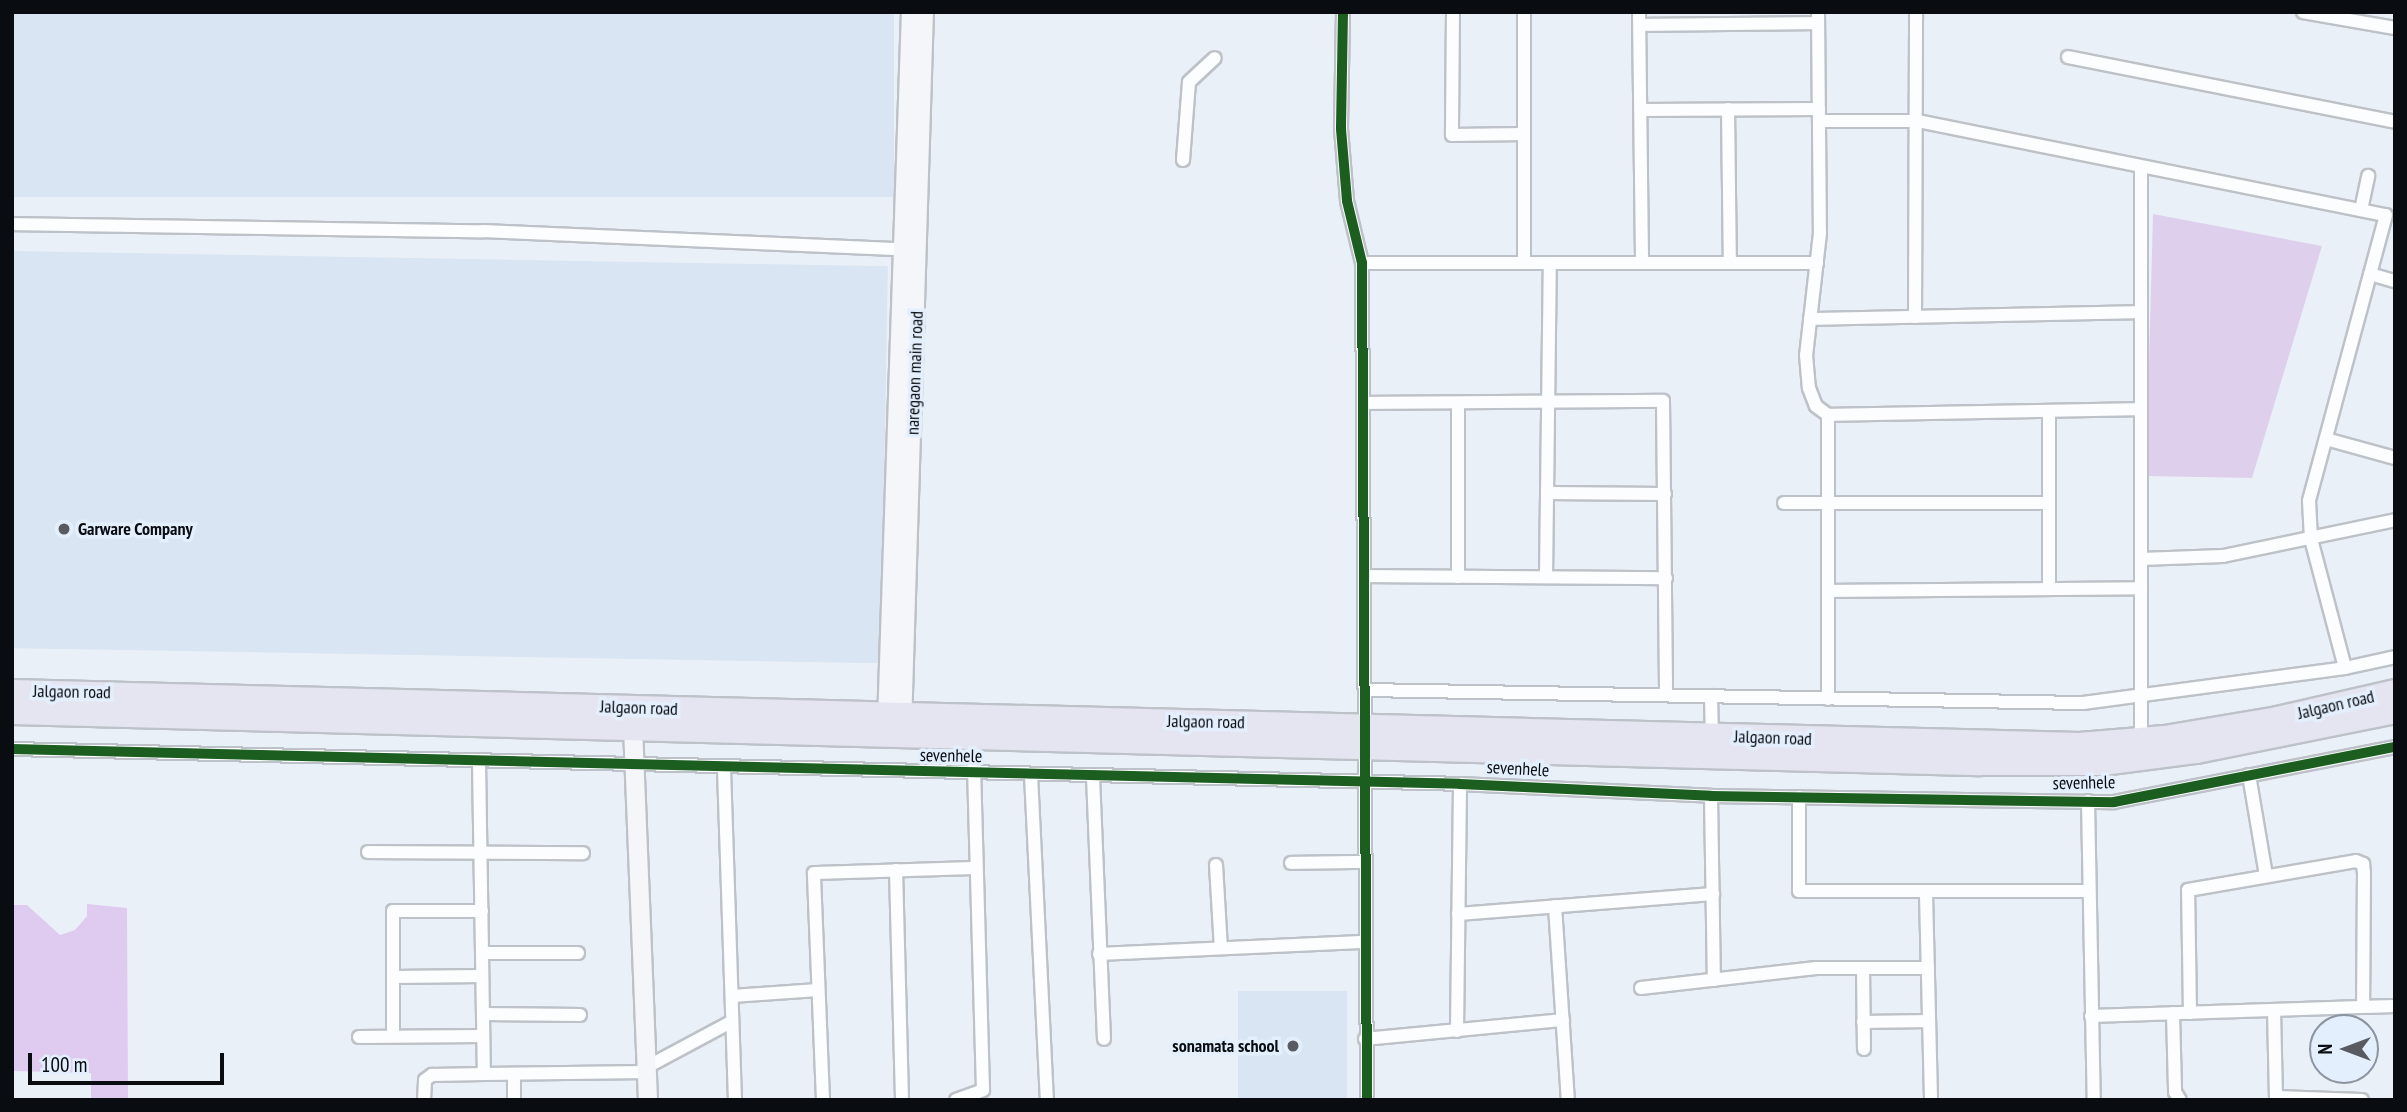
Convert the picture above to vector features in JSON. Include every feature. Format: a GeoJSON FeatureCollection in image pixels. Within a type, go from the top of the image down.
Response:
{"type":"FeatureCollection","features":[{"type":"Feature","properties":{"kind":"highway","name":"Jalgaon road"},"geometry":{"type":"LineString","coordinates":[[12,691],[895,725],[1366,736],[2102,763],[2196,751],[2395,710]]}},
{"type":"Feature","properties":{"kind":"highway","name":"Jalgaon road"},"geometry":{"type":"LineString","coordinates":[[12,712],[633,727],[895,725],[972,736],[1712,736],[2079,744],[2141,739],[2277,718],[2395,691]]}},
{"type":"Feature","properties":{"kind":"street","name":"naregaon main road"},"geometry":{"type":"LineString","coordinates":[[911,12],[912,251]]}},
{"type":"Feature","properties":{"kind":"street","name":"naregaon main road"},"geometry":{"type":"LineString","coordinates":[[895,725],[923,12]]}},
{"type":"Feature","properties":{"kind":"street"},"geometry":{"type":"LineString","coordinates":[[1343,12],[1341,128],[1346,201],[1362,262],[1367,1100]]}},
{"type":"Feature","properties":{"kind":"street"},"geometry":{"type":"LineString","coordinates":[[1453,12],[1452,135],[1524,134]]}},
{"type":"Feature","properties":{"kind":"street"},"geometry":{"type":"LineString","coordinates":[[1524,12],[1524,262]]}},
{"type":"Feature","properties":{"kind":"street"},"geometry":{"type":"LineString","coordinates":[[1915,317],[1916,12]]}},
{"type":"Feature","properties":{"kind":"street"},"geometry":{"type":"LineString","coordinates":[[2303,12],[2395,29]]}},
{"type":"Feature","properties":{"kind":"street"},"geometry":{"type":"LineString","coordinates":[[1642,263],[1639,19],[1818,18],[1817,263],[1810,319],[1809,388],[1816,406],[1828,415],[2140,409]]}},
{"type":"Feature","properties":{"kind":"street"},"geometry":{"type":"LineString","coordinates":[[2068,57],[2395,122]]}},
{"type":"Feature","properties":{"kind":"street"},"geometry":{"type":"LineString","coordinates":[[1183,160],[1189,82],[1216,58]]}},
{"type":"Feature","properties":{"kind":"street"},"geometry":{"type":"LineString","coordinates":[[1640,110],[1728,109],[1917,121],[2386,215],[2309,501],[2311,539],[2344,668]]}},
{"type":"Feature","properties":{"kind":"street"},"geometry":{"type":"LineString","coordinates":[[1728,109],[1730,263]]}},
{"type":"Feature","properties":{"kind":"street"},"geometry":{"type":"LineString","coordinates":[[2141,168],[2141,739]]}},
{"type":"Feature","properties":{"kind":"street"},"geometry":{"type":"LineString","coordinates":[[2361,210],[2368,176]]}},
{"type":"Feature","properties":{"kind":"street"},"geometry":{"type":"LineString","coordinates":[[12,225],[483,231],[912,251]]}},
{"type":"Feature","properties":{"kind":"street"},"geometry":{"type":"LineString","coordinates":[[1362,262],[1817,263]]}},
{"type":"Feature","properties":{"kind":"street"},"geometry":{"type":"LineString","coordinates":[[1546,577],[1550,262]]}},
{"type":"Feature","properties":{"kind":"street"},"geometry":{"type":"LineString","coordinates":[[2370,274],[2395,281]]}},
{"type":"Feature","properties":{"kind":"street"},"geometry":{"type":"LineString","coordinates":[[1810,319],[2139,312]]}},
{"type":"Feature","properties":{"kind":"street"},"geometry":{"type":"LineString","coordinates":[[1363,403],[1663,401],[1666,695]]}},
{"type":"Feature","properties":{"kind":"street"},"geometry":{"type":"LineString","coordinates":[[1458,403],[1458,576]]}},
{"type":"Feature","properties":{"kind":"street"},"geometry":{"type":"LineString","coordinates":[[2049,411],[2049,589]]}},
{"type":"Feature","properties":{"kind":"street"},"geometry":{"type":"LineString","coordinates":[[1828,415],[1828,699]]}},
{"type":"Feature","properties":{"kind":"street"},"geometry":{"type":"LineString","coordinates":[[2326,439],[2395,458]]}},
{"type":"Feature","properties":{"kind":"street"},"geometry":{"type":"LineString","coordinates":[[1547,493],[1665,494]]}},
{"type":"Feature","properties":{"kind":"street"},"geometry":{"type":"LineString","coordinates":[[1784,503],[2049,503]]}},
{"type":"Feature","properties":{"kind":"street"},"geometry":{"type":"LineString","coordinates":[[2141,559],[2223,556],[2395,520]]}},
{"type":"Feature","properties":{"kind":"street"},"geometry":{"type":"LineString","coordinates":[[1364,576],[1666,578]]}},
{"type":"Feature","properties":{"kind":"street"},"geometry":{"type":"LineString","coordinates":[[1828,591],[2141,588]]}},
{"type":"Feature","properties":{"kind":"street"},"geometry":{"type":"LineString","coordinates":[[1365,690],[2083,703],[2344,668],[2395,657]]}},
{"type":"Feature","properties":{"kind":"street"},"geometry":{"type":"LineString","coordinates":[[1711,696],[1712,736]]}},
{"type":"Feature","properties":{"kind":"street"},"geometry":{"type":"LineString","coordinates":[[633,727],[648,1100]]}},
{"type":"Feature","properties":{"kind":"street"},"geometry":{"type":"LineString","coordinates":[[956,1100],[983,1090],[972,736]]}},
{"type":"Feature","properties":{"kind":"street","name":"sevenhele"},"geometry":{"type":"LineString","coordinates":[[12,749],[635,767],[1460,784],[1712,796],[2114,802],[2395,747]]}},
{"type":"Feature","properties":{"kind":"street"},"geometry":{"type":"LineString","coordinates":[[479,762],[484,1074]]}},
{"type":"Feature","properties":{"kind":"street"},"geometry":{"type":"LineString","coordinates":[[724,769],[735,1100]]}},
{"type":"Feature","properties":{"kind":"street"},"geometry":{"type":"LineString","coordinates":[[1031,775],[1047,1100]]}},
{"type":"Feature","properties":{"kind":"street"},"geometry":{"type":"LineString","coordinates":[[2249,775],[2266,876]]}},
{"type":"Feature","properties":{"kind":"street"},"geometry":{"type":"LineString","coordinates":[[1093,777],[1104,1039]]}},
{"type":"Feature","properties":{"kind":"street"},"geometry":{"type":"LineString","coordinates":[[1457,1031],[1460,784]]}},
{"type":"Feature","properties":{"kind":"street"},"geometry":{"type":"LineString","coordinates":[[1712,796],[1714,980]]}},
{"type":"Feature","properties":{"kind":"street"},"geometry":{"type":"LineString","coordinates":[[1799,797],[1799,891],[1926,894],[2088,891]]}},
{"type":"Feature","properties":{"kind":"street"},"geometry":{"type":"LineString","coordinates":[[2088,801],[2094,1100]]}},
{"type":"Feature","properties":{"kind":"street"},"geometry":{"type":"LineString","coordinates":[[368,852],[583,853]]}},
{"type":"Feature","properties":{"kind":"street"},"geometry":{"type":"LineString","coordinates":[[2190,1013],[2188,890],[2356,861],[2363,864],[2363,1007]]}},
{"type":"Feature","properties":{"kind":"street"},"geometry":{"type":"LineString","coordinates":[[1291,863],[1366,862]]}},
{"type":"Feature","properties":{"kind":"street"},"geometry":{"type":"LineString","coordinates":[[1216,865],[1221,948]]}},
{"type":"Feature","properties":{"kind":"street"},"geometry":{"type":"LineString","coordinates":[[822,1100],[814,873],[975,867]]}},
{"type":"Feature","properties":{"kind":"street"},"geometry":{"type":"LineString","coordinates":[[896,870],[902,1100]]}},
{"type":"Feature","properties":{"kind":"street"},"geometry":{"type":"LineString","coordinates":[[1458,914],[1713,894]]}},
{"type":"Feature","properties":{"kind":"street"},"geometry":{"type":"LineString","coordinates":[[1926,894],[1931,1100]]}},
{"type":"Feature","properties":{"kind":"street"},"geometry":{"type":"LineString","coordinates":[[1555,906],[1568,1100]]}},
{"type":"Feature","properties":{"kind":"street"},"geometry":{"type":"LineString","coordinates":[[393,1037],[393,911],[482,911]]}},
{"type":"Feature","properties":{"kind":"street"},"geometry":{"type":"LineString","coordinates":[[1099,954],[1366,942]]}},
{"type":"Feature","properties":{"kind":"street"},"geometry":{"type":"LineString","coordinates":[[482,953],[578,953]]}},
{"type":"Feature","properties":{"kind":"street"},"geometry":{"type":"LineString","coordinates":[[1640,988],[1816,968],[1928,968]]}},
{"type":"Feature","properties":{"kind":"street"},"geometry":{"type":"LineString","coordinates":[[1863,968],[1864,1049]]}},
{"type":"Feature","properties":{"kind":"street"},"geometry":{"type":"LineString","coordinates":[[393,977],[482,976]]}},
{"type":"Feature","properties":{"kind":"street"},"geometry":{"type":"LineString","coordinates":[[732,996],[818,990]]}},
{"type":"Feature","properties":{"kind":"street"},"geometry":{"type":"LineString","coordinates":[[2091,1016],[2395,1006]]}},
{"type":"Feature","properties":{"kind":"street"},"geometry":{"type":"LineString","coordinates":[[2274,1010],[2276,1099],[2362,1100]]}},
{"type":"Feature","properties":{"kind":"street"},"geometry":{"type":"LineString","coordinates":[[2173,1013],[2175,1092],[2180,1100]]}},
{"type":"Feature","properties":{"kind":"street"},"geometry":{"type":"LineString","coordinates":[[483,1014],[580,1015]]}},
{"type":"Feature","properties":{"kind":"street"},"geometry":{"type":"LineString","coordinates":[[1365,1039],[1563,1020]]}},
{"type":"Feature","properties":{"kind":"street"},"geometry":{"type":"LineString","coordinates":[[1863,1023],[1929,1021]]}},
{"type":"Feature","properties":{"kind":"street"},"geometry":{"type":"LineString","coordinates":[[424,1100],[425,1080],[432,1075],[647,1069],[732,1022]]}},
{"type":"Feature","properties":{"kind":"street"},"geometry":{"type":"LineString","coordinates":[[359,1037],[483,1036]]}},
{"type":"Feature","properties":{"kind":"street"},"geometry":{"type":"LineString","coordinates":[[514,1074],[514,1100]]}},
{"type":"Feature","properties":{"kind":"shaded area"},"geometry":{"type":"Polygon","coordinates":[[[12,12],[894,12],[894,197],[12,197],[12,12]]]}},
{"type":"Feature","properties":{"kind":"shaded area"},"geometry":{"type":"Polygon","coordinates":[[[2153,214],[2322,246],[2252,478],[2146,476],[2153,214]]]}},
{"type":"Feature","properties":{"kind":"shaded area"},"geometry":{"type":"Polygon","coordinates":[[[12,251],[888,266],[881,663],[12,648],[12,251]]]}},
{"type":"Feature","properties":{"kind":"shaded area"},"geometry":{"type":"Polygon","coordinates":[[[87,904],[127,908],[128,1100],[91,1100],[91,1073],[12,1071],[12,905],[27,905],[60,935],[75,930],[87,916],[87,904]]]}},
{"type":"Feature","properties":{"kind":"shaded area","name":"sonamata school"},"geometry":{"type":"Polygon","coordinates":[[[1238,991],[1347,991],[1347,1100],[1238,1100],[1238,991]]]}},
{"type":"Feature","properties":{"kind":"cycle path"},"geometry":{"type":"LineString","coordinates":[[1343,12],[1341,129],[1347,201],[1362,263],[1367,1100]]}},
{"type":"Feature","properties":{"kind":"cycle path"},"geometry":{"type":"LineString","coordinates":[[12,749],[1460,784],[1711,796],[2114,802],[2395,747]]}},
{"type":"Feature","properties":{"kind":"place","name":"Garware Company"},"geometry":{"type":"Point","coordinates":[64,529]}},
{"type":"Feature","properties":{"kind":"place","name":"sonamata school"},"geometry":{"type":"Point","coordinates":[1293,1046]}}]}
